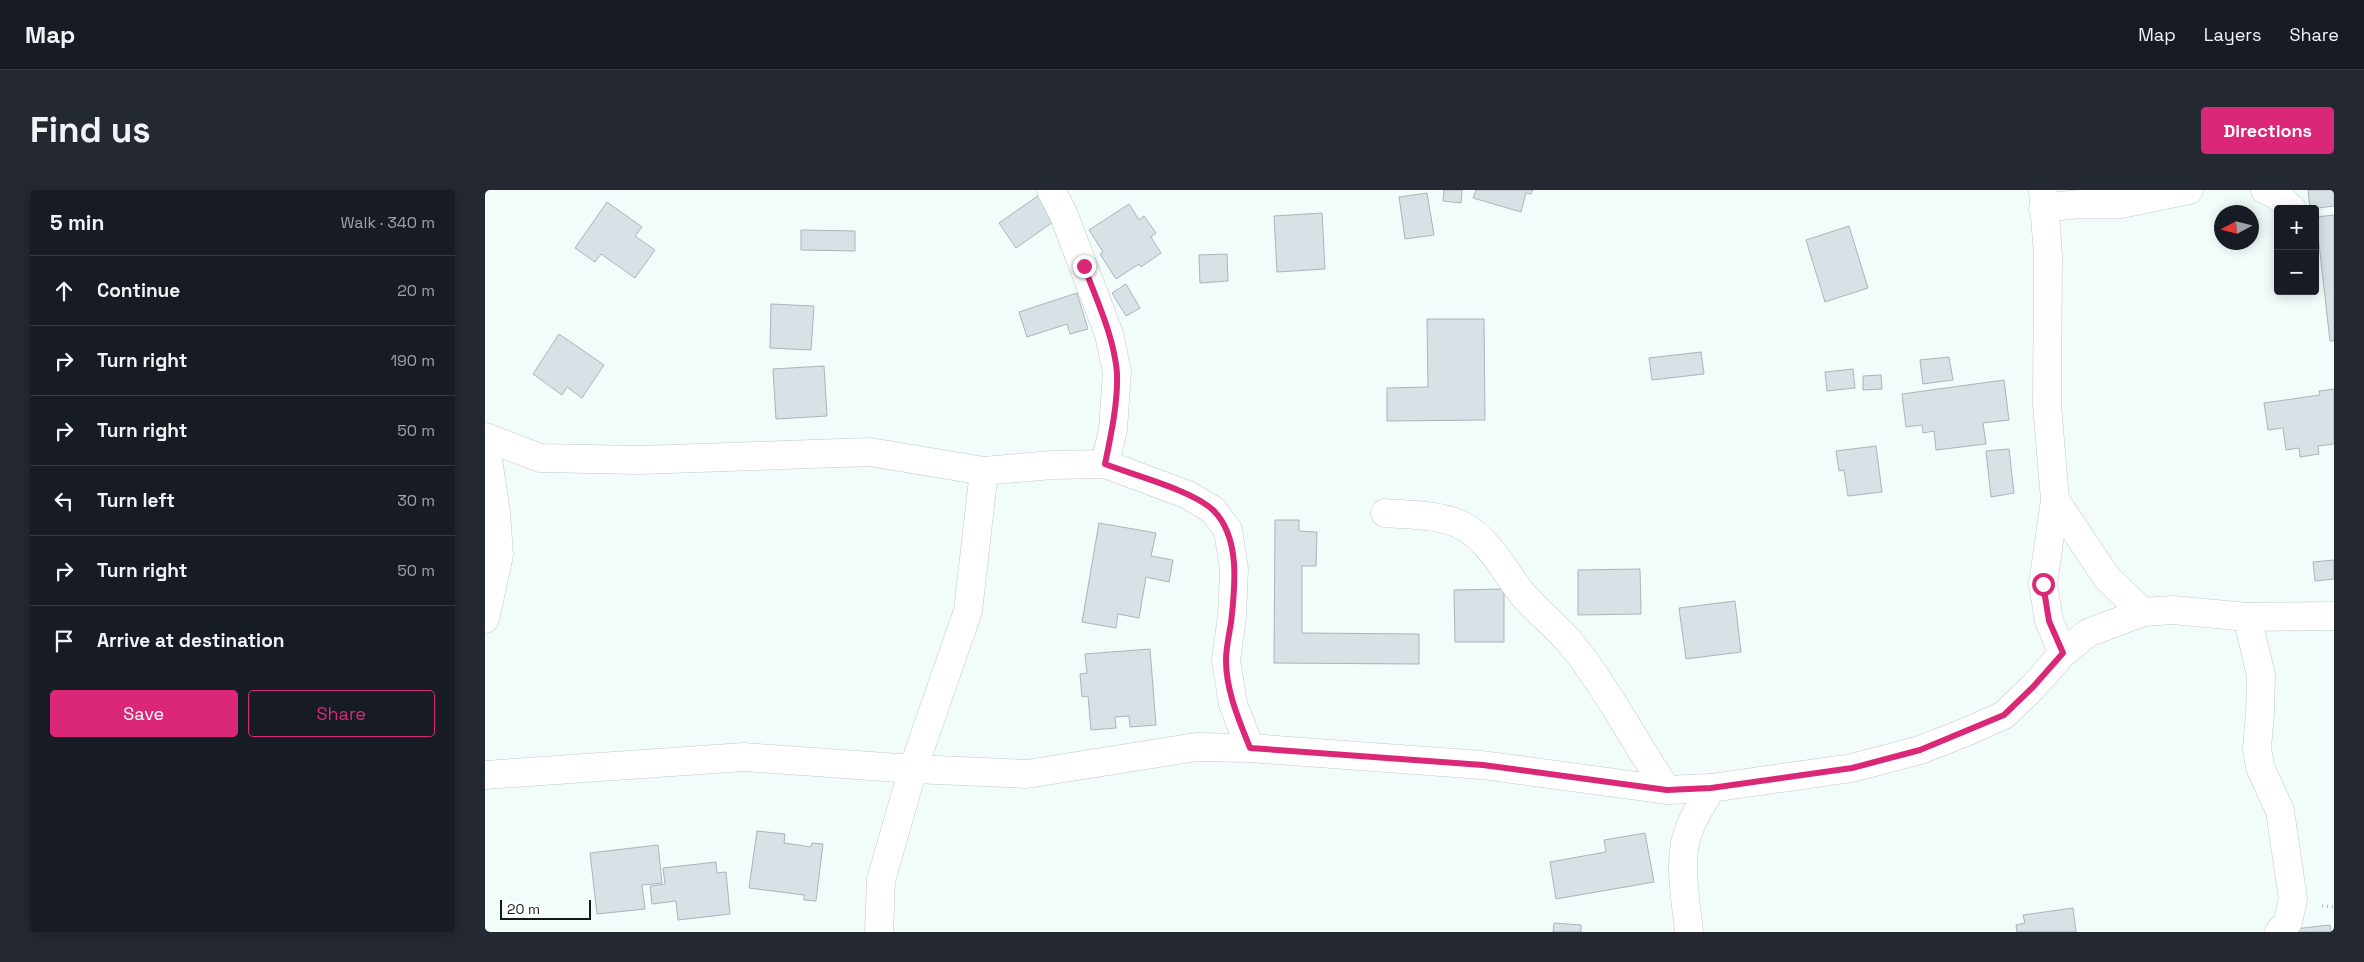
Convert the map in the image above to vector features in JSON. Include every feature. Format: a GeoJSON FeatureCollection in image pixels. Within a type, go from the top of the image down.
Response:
{"type":"FeatureCollection","features":[{"type":"Feature","properties":{"kind":"street"},"geometry":{"type":"LineString","coordinates":[[1051,190],[1063,213],[1109,334],[1117,372],[1113,429],[1105,464]]}},
{"type":"Feature","properties":{"kind":"street"},"geometry":{"type":"LineString","coordinates":[[2063,653],[2049,621],[2043,584],[2055,500],[2047,405],[2048,254],[2043,199],[2079,204],[2121,204],[2189,190]]}},
{"type":"Feature","properties":{"kind":"street"},"geometry":{"type":"LineString","coordinates":[[2265,190],[2277,195],[2288,205]]}},
{"type":"Feature","properties":{"kind":"street"},"geometry":{"type":"LineString","coordinates":[[485,619],[499,555],[496,512],[485,439],[540,458],[640,460],[870,452],[983,471],[1052,465],[1105,464],[1188,495],[1213,510],[1227,530],[1234,569],[1226,660],[1233,704],[1250,748]]}},
{"type":"Feature","properties":{"kind":"street"},"geometry":{"type":"LineString","coordinates":[[879,932],[881,880],[913,769],[968,610],[983,471]]}},
{"type":"Feature","properties":{"kind":"street"},"geometry":{"type":"LineString","coordinates":[[2055,500],[2107,578],[2143,612]]}},
{"type":"Feature","properties":{"kind":"street"},"geometry":{"type":"LineString","coordinates":[[1385,513],[1433,517],[1463,526],[1478,538],[1499,561],[1525,597],[1573,646],[1667,790]]}},
{"type":"Feature","properties":{"kind":"street"},"geometry":{"type":"LineString","coordinates":[[485,775],[744,757],[913,769],[1027,774],[1196,747],[1250,748],[1483,765],[1667,790],[1711,788],[1852,768],[1920,750],[2004,715],[2033,687],[2063,653],[2088,633],[2143,612],[2173,610],[2247,617],[2334,616]]}},
{"type":"Feature","properties":{"kind":"street"},"geometry":{"type":"LineString","coordinates":[[2247,617],[2261,675],[2257,748],[2260,767],[2280,811],[2293,899],[2288,922],[2279,932]]}},
{"type":"Feature","properties":{"kind":"street"},"geometry":{"type":"LineString","coordinates":[[1689,932],[1684,879],[1685,850],[1690,826],[1711,788]]}},
{"type":"Feature","properties":{"kind":"building"},"geometry":{"type":"Polygon","coordinates":[[[1444,190],[1462,190],[1461,203],[1443,201],[1444,190]]]}},
{"type":"Feature","properties":{"kind":"building"},"geometry":{"type":"Polygon","coordinates":[[[1476,190],[1533,190],[1531,194],[1526,193],[1521,212],[1473,198],[1476,190]]]}},
{"type":"Feature","properties":{"kind":"building"},"geometry":{"type":"Polygon","coordinates":[[[2308,190],[2334,190],[2334,206],[2319,208],[2319,205],[2310,205],[2308,190]]]}},
{"type":"Feature","properties":{"kind":"building"},"geometry":{"type":"Polygon","coordinates":[[[1427,193],[1434,235],[1405,239],[1399,197],[1427,193]]]}},
{"type":"Feature","properties":{"kind":"building"},"geometry":{"type":"Polygon","coordinates":[[[1039,195],[1056,220],[1016,248],[999,223],[1039,195]]]}},
{"type":"Feature","properties":{"kind":"building"},"geometry":{"type":"Polygon","coordinates":[[[607,202],[642,227],[635,236],[655,250],[635,278],[601,254],[595,262],[575,248],[607,202]]]}},
{"type":"Feature","properties":{"kind":"building"},"geometry":{"type":"Polygon","coordinates":[[[1129,204],[1139,220],[1144,216],[1156,233],[1151,237],[1161,253],[1141,267],[1139,264],[1116,279],[1100,254],[1103,252],[1089,230],[1129,204]]]}},
{"type":"Feature","properties":{"kind":"building"},"geometry":{"type":"Polygon","coordinates":[[[1322,213],[1325,269],[1277,272],[1274,216],[1322,213]]]}},
{"type":"Feature","properties":{"kind":"building"},"geometry":{"type":"Polygon","coordinates":[[[2334,215],[2334,341],[2330,341],[2319,244],[2319,217],[2334,215]]]}},
{"type":"Feature","properties":{"kind":"building"},"geometry":{"type":"Polygon","coordinates":[[[1849,226],[1868,288],[1825,302],[1806,240],[1849,226]]]}},
{"type":"Feature","properties":{"kind":"building"},"geometry":{"type":"Polygon","coordinates":[[[801,230],[855,231],[855,251],[801,250],[801,230]]]}},
{"type":"Feature","properties":{"kind":"building"},"geometry":{"type":"Polygon","coordinates":[[[1227,254],[1228,281],[1200,283],[1199,255],[1227,254]]]}},
{"type":"Feature","properties":{"kind":"building"},"geometry":{"type":"Polygon","coordinates":[[[1126,284],[1140,308],[1126,316],[1112,293],[1126,284]]]}},
{"type":"Feature","properties":{"kind":"building"},"geometry":{"type":"Polygon","coordinates":[[[1077,293],[1088,329],[1070,334],[1067,324],[1027,337],[1019,312],[1077,293]]]}},
{"type":"Feature","properties":{"kind":"building"},"geometry":{"type":"Polygon","coordinates":[[[771,304],[814,306],[811,350],[770,348],[771,304]]]}},
{"type":"Feature","properties":{"kind":"building"},"geometry":{"type":"Polygon","coordinates":[[[1427,319],[1484,319],[1485,420],[1387,421],[1387,388],[1428,387],[1427,319]]]}},
{"type":"Feature","properties":{"kind":"building"},"geometry":{"type":"Polygon","coordinates":[[[559,334],[604,365],[582,398],[567,387],[562,395],[533,374],[559,334]]]}},
{"type":"Feature","properties":{"kind":"building"},"geometry":{"type":"Polygon","coordinates":[[[1701,352],[1704,374],[1652,380],[1649,358],[1701,352]]]}},
{"type":"Feature","properties":{"kind":"building"},"geometry":{"type":"Polygon","coordinates":[[[1949,357],[1953,380],[1923,384],[1920,360],[1949,357]]]}},
{"type":"Feature","properties":{"kind":"building"},"geometry":{"type":"Polygon","coordinates":[[[824,366],[827,416],[776,419],[773,369],[824,366]]]}},
{"type":"Feature","properties":{"kind":"building"},"geometry":{"type":"Polygon","coordinates":[[[1853,369],[1855,388],[1827,391],[1825,372],[1853,369]]]}},
{"type":"Feature","properties":{"kind":"building"},"geometry":{"type":"Polygon","coordinates":[[[1881,375],[1882,389],[1863,390],[1863,376],[1881,375]]]}},
{"type":"Feature","properties":{"kind":"building"},"geometry":{"type":"Polygon","coordinates":[[[2004,380],[2009,420],[1983,423],[1986,444],[1936,450],[1934,431],[1923,433],[1922,425],[1906,427],[1902,394],[2004,380]]]}},
{"type":"Feature","properties":{"kind":"building"},"geometry":{"type":"Polygon","coordinates":[[[2334,389],[2334,444],[2318,446],[2319,454],[2300,457],[2299,448],[2286,450],[2283,428],[2268,430],[2264,403],[2320,395],[2319,391],[2334,389]]]}},
{"type":"Feature","properties":{"kind":"building"},"geometry":{"type":"Polygon","coordinates":[[[1876,446],[1882,492],[1848,496],[1844,470],[1839,471],[1836,451],[1876,446]]]}},
{"type":"Feature","properties":{"kind":"building"},"geometry":{"type":"Polygon","coordinates":[[[2009,449],[2014,493],[1991,497],[1986,451],[2009,449]]]}},
{"type":"Feature","properties":{"kind":"building"},"geometry":{"type":"Polygon","coordinates":[[[1275,520],[1299,520],[1299,531],[1317,532],[1316,566],[1302,566],[1302,633],[1419,634],[1419,664],[1274,663],[1275,520]]]}},
{"type":"Feature","properties":{"kind":"building"},"geometry":{"type":"Polygon","coordinates":[[[1099,523],[1156,533],[1151,556],[1173,560],[1169,582],[1146,577],[1139,618],[1118,614],[1116,628],[1082,622],[1099,523]]]}},
{"type":"Feature","properties":{"kind":"building"},"geometry":{"type":"Polygon","coordinates":[[[2334,560],[2334,579],[2315,581],[2313,562],[2334,560]]]}},
{"type":"Feature","properties":{"kind":"building"},"geometry":{"type":"Polygon","coordinates":[[[1640,569],[1641,614],[1578,615],[1578,570],[1640,569]]]}},
{"type":"Feature","properties":{"kind":"building"},"geometry":{"type":"Polygon","coordinates":[[[1504,589],[1504,642],[1455,642],[1454,590],[1504,589]]]}},
{"type":"Feature","properties":{"kind":"building"},"geometry":{"type":"Polygon","coordinates":[[[1735,601],[1741,652],[1686,659],[1679,608],[1735,601]]]}},
{"type":"Feature","properties":{"kind":"building"},"geometry":{"type":"Polygon","coordinates":[[[1150,649],[1156,725],[1130,727],[1129,716],[1115,717],[1116,728],[1091,730],[1088,696],[1082,697],[1080,674],[1087,673],[1085,654],[1150,649]]]}},
{"type":"Feature","properties":{"kind":"building"},"geometry":{"type":"Polygon","coordinates":[[[757,831],[785,834],[784,843],[811,847],[812,843],[823,844],[816,901],[804,900],[804,895],[749,888],[757,831]]]}},
{"type":"Feature","properties":{"kind":"building"},"geometry":{"type":"Polygon","coordinates":[[[1645,833],[1654,882],[1556,899],[1550,862],[1606,852],[1604,840],[1645,833]]]}},
{"type":"Feature","properties":{"kind":"building"},"geometry":{"type":"Polygon","coordinates":[[[658,845],[662,883],[642,885],[645,909],[597,914],[590,853],[658,845]]]}},
{"type":"Feature","properties":{"kind":"building"},"geometry":{"type":"Polygon","coordinates":[[[716,862],[717,873],[726,872],[730,914],[678,920],[676,901],[652,904],[650,886],[665,884],[663,868],[716,862]]]}},
{"type":"Feature","properties":{"kind":"building"},"geometry":{"type":"Polygon","coordinates":[[[2073,908],[2076,932],[2017,932],[2016,925],[2025,923],[2023,915],[2073,908]]]}},
{"type":"Feature","properties":{"kind":"building"},"geometry":{"type":"Polygon","coordinates":[[[1554,923],[1581,925],[1581,932],[1553,932],[1554,923]]]}},
{"type":"Feature","properties":{"kind":"building"},"geometry":{"type":"Polygon","coordinates":[[[2330,925],[2331,932],[2294,932],[2294,929],[2330,925]]]}},
{"type":"Feature","properties":{"kind":"route"},"geometry":{"type":"LineString","coordinates":[[1084,266],[1109,334],[1117,372],[1113,429],[1105,464],[1188,495],[1213,510],[1227,530],[1234,569],[1226,660],[1233,704],[1250,748],[1377,759],[1483,765],[1667,790],[1711,788],[1852,768],[1920,750],[2004,715],[2033,687],[2063,653],[2049,621],[2043,584]]}}]}
